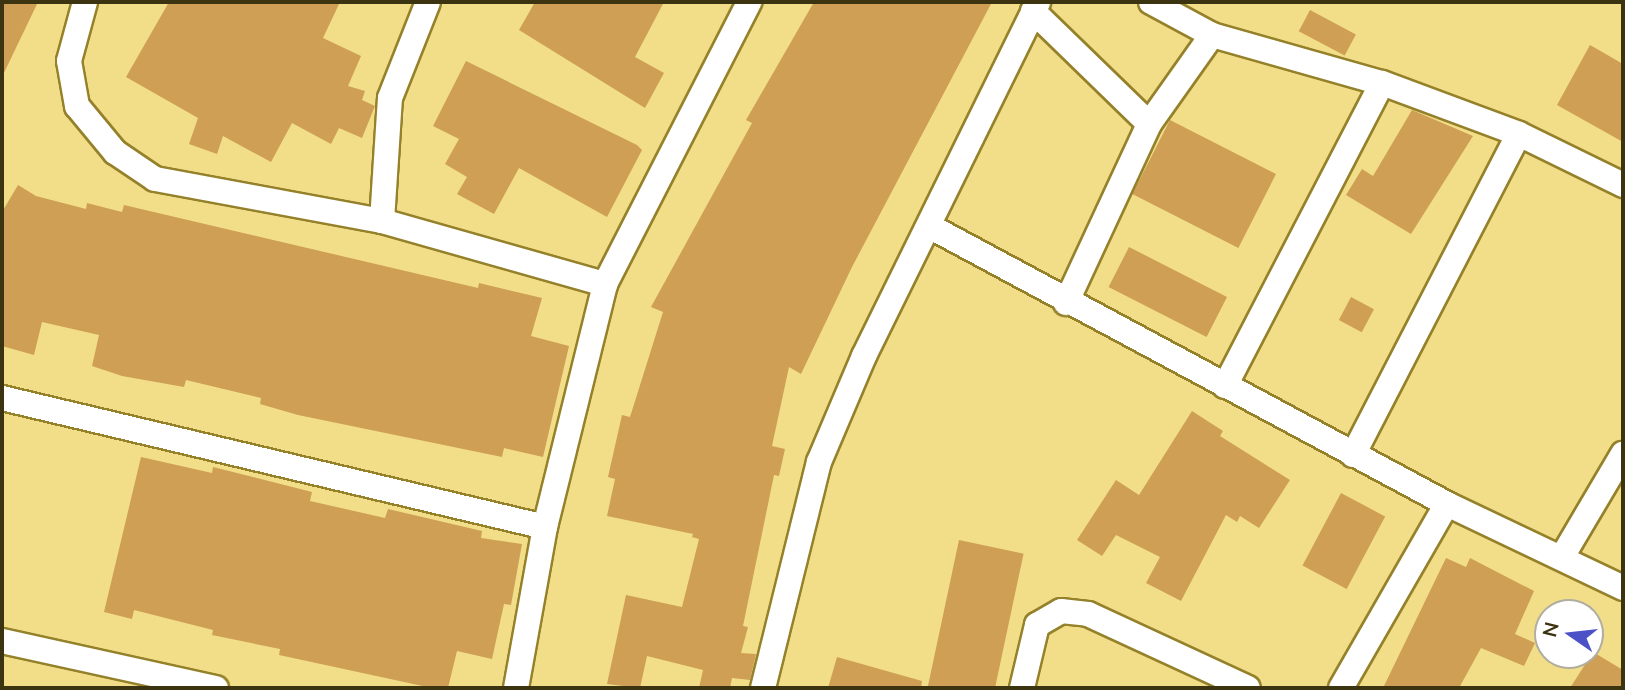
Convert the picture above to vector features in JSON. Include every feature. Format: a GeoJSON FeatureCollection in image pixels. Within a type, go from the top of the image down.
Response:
{"type":"FeatureCollection","features":[{"type":"Feature","properties":{"kind":"street"},"geometry":{"type":"LineString","coordinates":[[85,2],[69,61],[77,106],[115,152],[155,178],[382,221],[605,284]]}},
{"type":"Feature","properties":{"kind":"street"},"geometry":{"type":"LineString","coordinates":[[382,221],[390,98],[428,2]]}},
{"type":"Feature","properties":{"kind":"street"},"geometry":{"type":"LineString","coordinates":[[516,688],[545,527],[605,284],[749,2]]}},
{"type":"Feature","properties":{"kind":"street"},"geometry":{"type":"LineString","coordinates":[[1151,2],[1212,35],[1382,83],[1519,134],[1623,185]]}},
{"type":"Feature","properties":{"kind":"street"},"geometry":{"type":"LineString","coordinates":[[763,688],[820,462],[864,356],[1035,6],[1149,124]]}},
{"type":"Feature","properties":{"kind":"street"},"geometry":{"type":"LineString","coordinates":[[1066,303],[1149,124],[1212,35]]}},
{"type":"Feature","properties":{"kind":"street"},"geometry":{"type":"LineString","coordinates":[[1225,386],[1382,83]]}},
{"type":"Feature","properties":{"kind":"street"},"geometry":{"type":"LineString","coordinates":[[1353,455],[1519,134]]}},
{"type":"Feature","properties":{"kind":"street"},"geometry":{"type":"LineString","coordinates":[[929,226],[1066,303],[1353,455],[1447,504],[1623,588]]}},
{"type":"Feature","properties":{"kind":"street"},"geometry":{"type":"LineString","coordinates":[[2,398],[545,527]]}},
{"type":"Feature","properties":{"kind":"street"},"geometry":{"type":"LineString","coordinates":[[1562,557],[1623,454]]}},
{"type":"Feature","properties":{"kind":"street"},"geometry":{"type":"LineString","coordinates":[[1341,688],[1447,504]]}},
{"type":"Feature","properties":{"kind":"street"},"geometry":{"type":"LineString","coordinates":[[1022,688],[1037,625],[1061,611],[1088,614],[1248,688]]}},
{"type":"Feature","properties":{"kind":"street"},"geometry":{"type":"LineString","coordinates":[[2,641],[216,688]]}},
{"type":"Feature","properties":{"kind":"building"},"geometry":{"type":"Polygon","coordinates":[[[2,2],[38,2],[2,77],[2,2]]]}},
{"type":"Feature","properties":{"kind":"building"},"geometry":{"type":"Polygon","coordinates":[[[169,2],[340,2],[323,38],[361,56],[348,86],[365,91],[362,100],[375,106],[362,138],[339,128],[331,144],[292,123],[271,162],[223,136],[217,154],[189,144],[198,118],[126,77],[169,2]]]}},
{"type":"Feature","properties":{"kind":"building"},"geometry":{"type":"Polygon","coordinates":[[[535,2],[664,2],[635,57],[664,73],[645,108],[519,30],[535,2]]]}},
{"type":"Feature","properties":{"kind":"building"},"geometry":{"type":"Polygon","coordinates":[[[814,2],[992,2],[852,267],[801,374],[789,367],[772,446],[785,449],[779,476],[774,475],[743,626],[748,627],[741,653],[756,654],[750,680],[732,678],[730,688],[699,688],[703,670],[647,656],[640,688],[607,684],[626,595],[682,607],[699,539],[692,537],[693,534],[607,516],[615,479],[608,477],[622,415],[630,417],[663,312],[651,307],[752,123],[746,120],[814,2]]]}},
{"type":"Feature","properties":{"kind":"building"},"geometry":{"type":"Polygon","coordinates":[[[1310,10],[1356,34],[1345,56],[1299,31],[1310,10]]]}},
{"type":"Feature","properties":{"kind":"building"},"geometry":{"type":"Polygon","coordinates":[[[1590,45],[1623,64],[1623,142],[1557,105],[1590,45]]]}},
{"type":"Feature","properties":{"kind":"building"},"geometry":{"type":"Polygon","coordinates":[[[466,61],[637,145],[642,150],[607,217],[519,168],[494,214],[457,194],[467,177],[445,164],[459,139],[433,126],[466,61]]]}},
{"type":"Feature","properties":{"kind":"building"},"geometry":{"type":"Polygon","coordinates":[[[1412,110],[1473,136],[1411,234],[1346,195],[1362,169],[1373,176],[1412,110]]]}},
{"type":"Feature","properties":{"kind":"building"},"geometry":{"type":"Polygon","coordinates":[[[1170,120],[1276,174],[1238,248],[1132,194],[1170,120]]]}},
{"type":"Feature","properties":{"kind":"building"},"geometry":{"type":"Polygon","coordinates":[[[18,185],[36,196],[86,209],[87,203],[122,212],[124,205],[478,288],[479,283],[542,298],[531,336],[569,346],[543,457],[504,448],[502,457],[298,415],[260,404],[261,398],[186,380],[184,387],[122,376],[92,366],[99,335],[42,322],[34,355],[2,346],[2,212],[18,185]]]}},
{"type":"Feature","properties":{"kind":"building"},"geometry":{"type":"Polygon","coordinates":[[[1129,247],[1227,297],[1207,337],[1109,287],[1129,247]]]}},
{"type":"Feature","properties":{"kind":"building"},"geometry":{"type":"Polygon","coordinates":[[[1351,297],[1374,309],[1362,332],[1339,320],[1351,297]]]}},
{"type":"Feature","properties":{"kind":"building"},"geometry":{"type":"Polygon","coordinates":[[[1192,411],[1223,431],[1220,436],[1290,480],[1259,528],[1240,516],[1237,522],[1226,515],[1181,601],[1146,583],[1160,557],[1116,535],[1102,556],[1077,540],[1116,480],[1139,495],[1192,411]]]}},
{"type":"Feature","properties":{"kind":"building"},"geometry":{"type":"Polygon","coordinates":[[[141,457],[212,473],[213,467],[312,492],[310,501],[385,518],[388,509],[482,531],[481,538],[522,544],[511,605],[504,604],[492,659],[457,651],[448,688],[432,688],[279,655],[280,649],[212,635],[213,630],[134,610],[132,619],[104,612],[141,457]]]}},
{"type":"Feature","properties":{"kind":"building"},"geometry":{"type":"Polygon","coordinates":[[[1341,493],[1385,516],[1347,589],[1303,565],[1341,493]]]}},
{"type":"Feature","properties":{"kind":"building"},"geometry":{"type":"Polygon","coordinates":[[[959,540],[1024,554],[995,688],[928,688],[959,540]]]}},
{"type":"Feature","properties":{"kind":"building"},"geometry":{"type":"Polygon","coordinates":[[[1446,558],[1466,567],[1470,558],[1534,591],[1515,634],[1534,643],[1524,666],[1481,648],[1459,688],[1383,688],[1446,558]]]}},
{"type":"Feature","properties":{"kind":"building"},"geometry":{"type":"Polygon","coordinates":[[[837,657],[922,681],[921,688],[828,688],[837,657]]]}},
{"type":"Feature","properties":{"kind":"building"},"geometry":{"type":"Polygon","coordinates":[[[1604,659],[1623,670],[1623,688],[1570,688],[1582,669],[1604,669],[1604,659]]]}}]}
